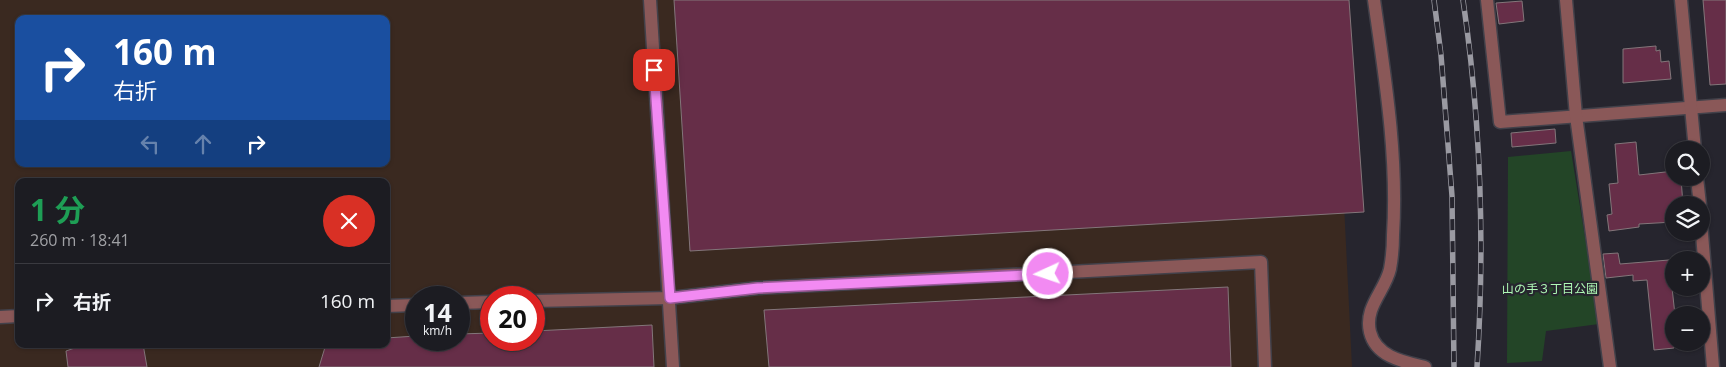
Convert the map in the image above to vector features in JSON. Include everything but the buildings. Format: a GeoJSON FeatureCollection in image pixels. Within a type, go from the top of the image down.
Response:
{"type":"FeatureCollection","features":[{"type":"Feature","properties":{"kind":"street"},"geometry":{"type":"LineString","coordinates":[[650,0],[673,367]]}},
{"type":"Feature","properties":{"kind":"street"},"geometry":{"type":"LineString","coordinates":[[1374,0],[1392,155],[1393,233],[1390,269],[1369,317],[1370,334],[1385,353],[1397,360],[1425,367]]}},
{"type":"Feature","properties":{"kind":"street"},"geometry":{"type":"LineString","coordinates":[[1487,0],[1500,122],[1726,105]]}},
{"type":"Feature","properties":{"kind":"street"},"geometry":{"type":"LineString","coordinates":[[1566,0],[1576,116],[1610,367]]}},
{"type":"Feature","properties":{"kind":"street"},"geometry":{"type":"LineString","coordinates":[[1681,0],[1694,141]]}},
{"type":"Feature","properties":{"kind":"street"},"geometry":{"type":"LineString","coordinates":[[1703,241],[1718,363]]}},
{"type":"Feature","properties":{"kind":"street"},"geometry":{"type":"LineString","coordinates":[[545,301],[670,298],[758,288],[1260,262],[1265,367]]}},
{"type":"Feature","properties":{"kind":"street"},"geometry":{"type":"LineString","coordinates":[[390,306],[405,305]]}},
{"type":"Feature","properties":{"kind":"street"},"geometry":{"type":"LineString","coordinates":[[0,317],[15,316]]}},
{"type":"Feature","properties":{"kind":"shaded area"},"geometry":{"type":"Polygon","coordinates":[[[0,0],[1334,0],[1352,367],[0,367],[0,0]]]}},
{"type":"Feature","properties":{"kind":"green space","name":"山の手３丁目公園"},"geometry":{"type":"Polygon","coordinates":[[[1571,151],[1599,324],[1546,331],[1542,361],[1507,363],[1508,157],[1571,151]]]}},
{"type":"Feature","properties":{"kind":"railway"},"geometry":{"type":"LineString","coordinates":[[1434,0],[1441,55],[1452,196],[1454,367]]}},
{"type":"Feature","properties":{"kind":"railway"},"geometry":{"type":"LineString","coordinates":[[1463,0],[1474,92],[1480,183],[1481,275],[1477,367]]}},
{"type":"Feature","properties":{"kind":"route"},"geometry":{"type":"LineString","coordinates":[[654,70],[670,298],[758,288],[1048,274]]}}]}
